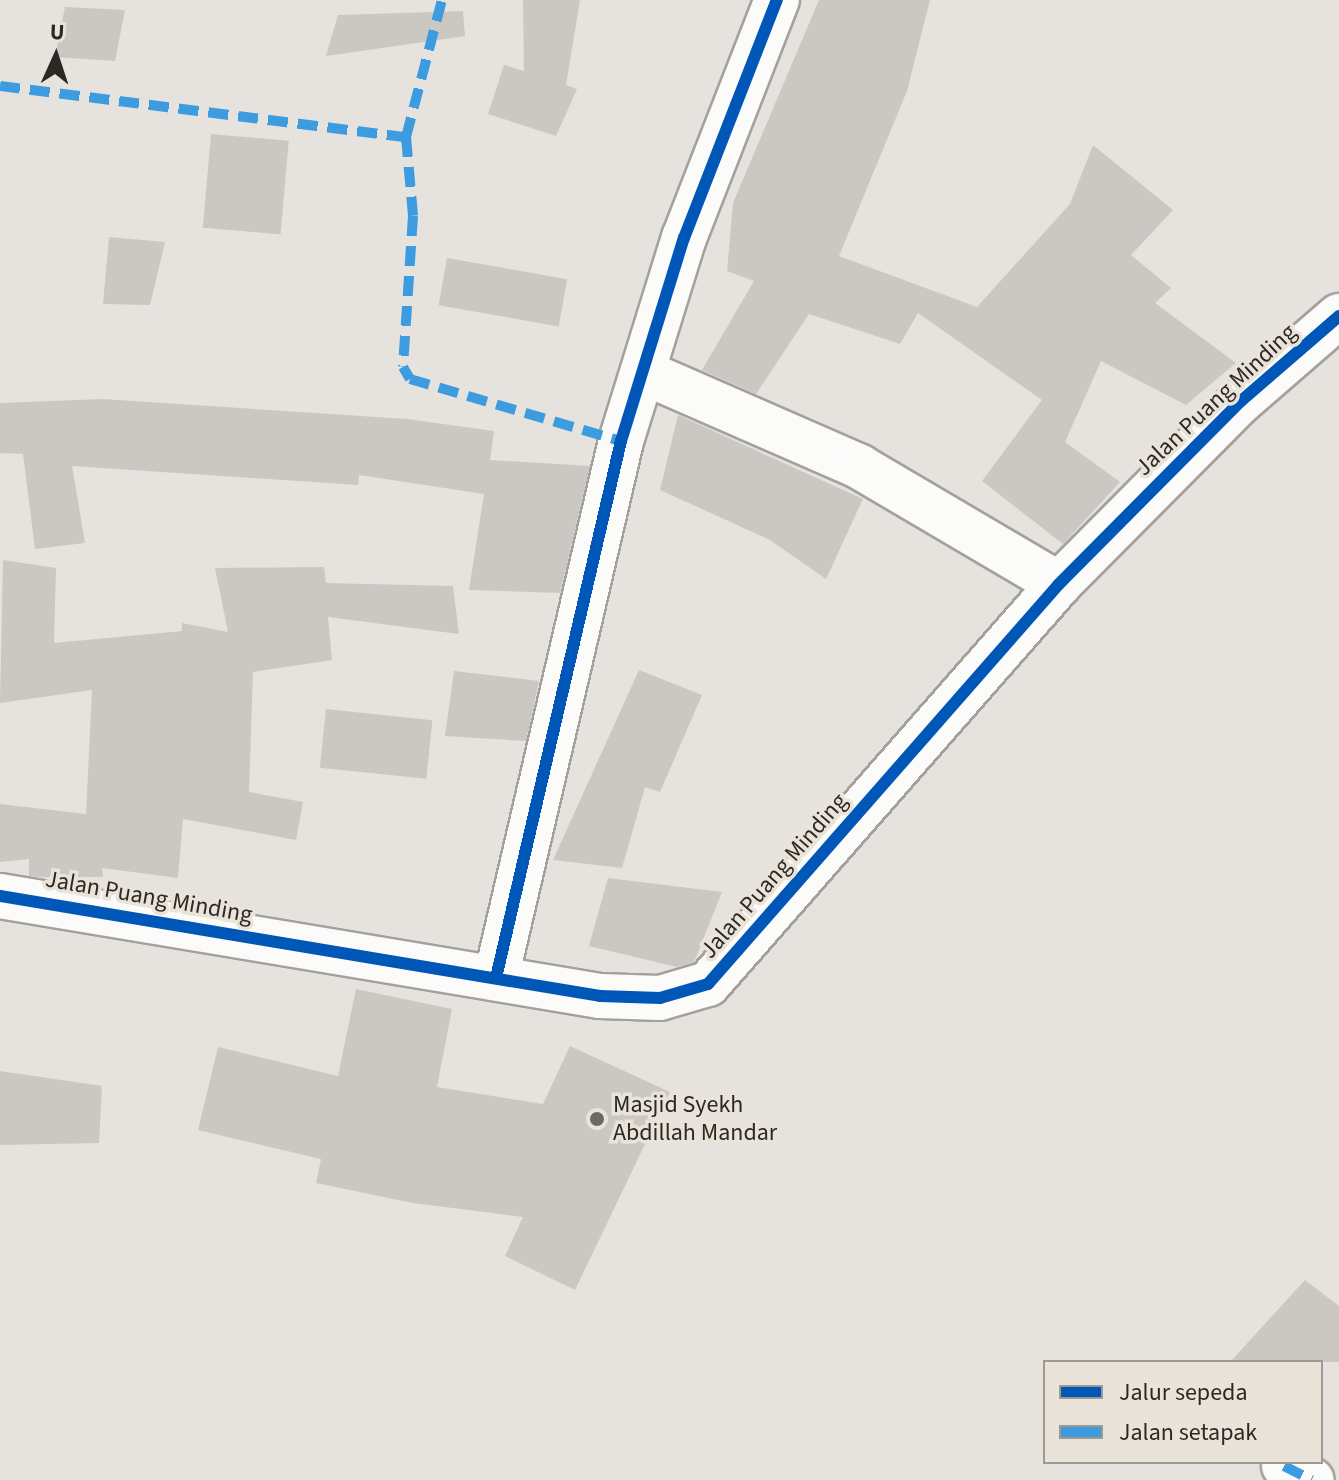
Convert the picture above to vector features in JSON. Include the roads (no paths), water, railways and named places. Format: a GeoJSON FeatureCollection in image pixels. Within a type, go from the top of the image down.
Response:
{"type":"FeatureCollection","features":[{"type":"Feature","properties":{"kind":"street"},"geometry":{"type":"LineString","coordinates":[[496,978],[621,441],[684,238],[777,0]]}},
{"type":"Feature","properties":{"kind":"street","name":"Jalan Puang Minding"},"geometry":{"type":"LineString","coordinates":[[0,896],[600,996],[660,998],[708,984],[1059,584],[1241,401],[1339,316]]}},
{"type":"Feature","properties":{"kind":"street"},"geometry":{"type":"LineString","coordinates":[[643,372],[860,467],[1059,584]]}},
{"type":"Feature","properties":{"kind":"place","name":"Masjid Syekh Abdillah Mandar"},"geometry":{"type":"Point","coordinates":[597,1119]}}]}
